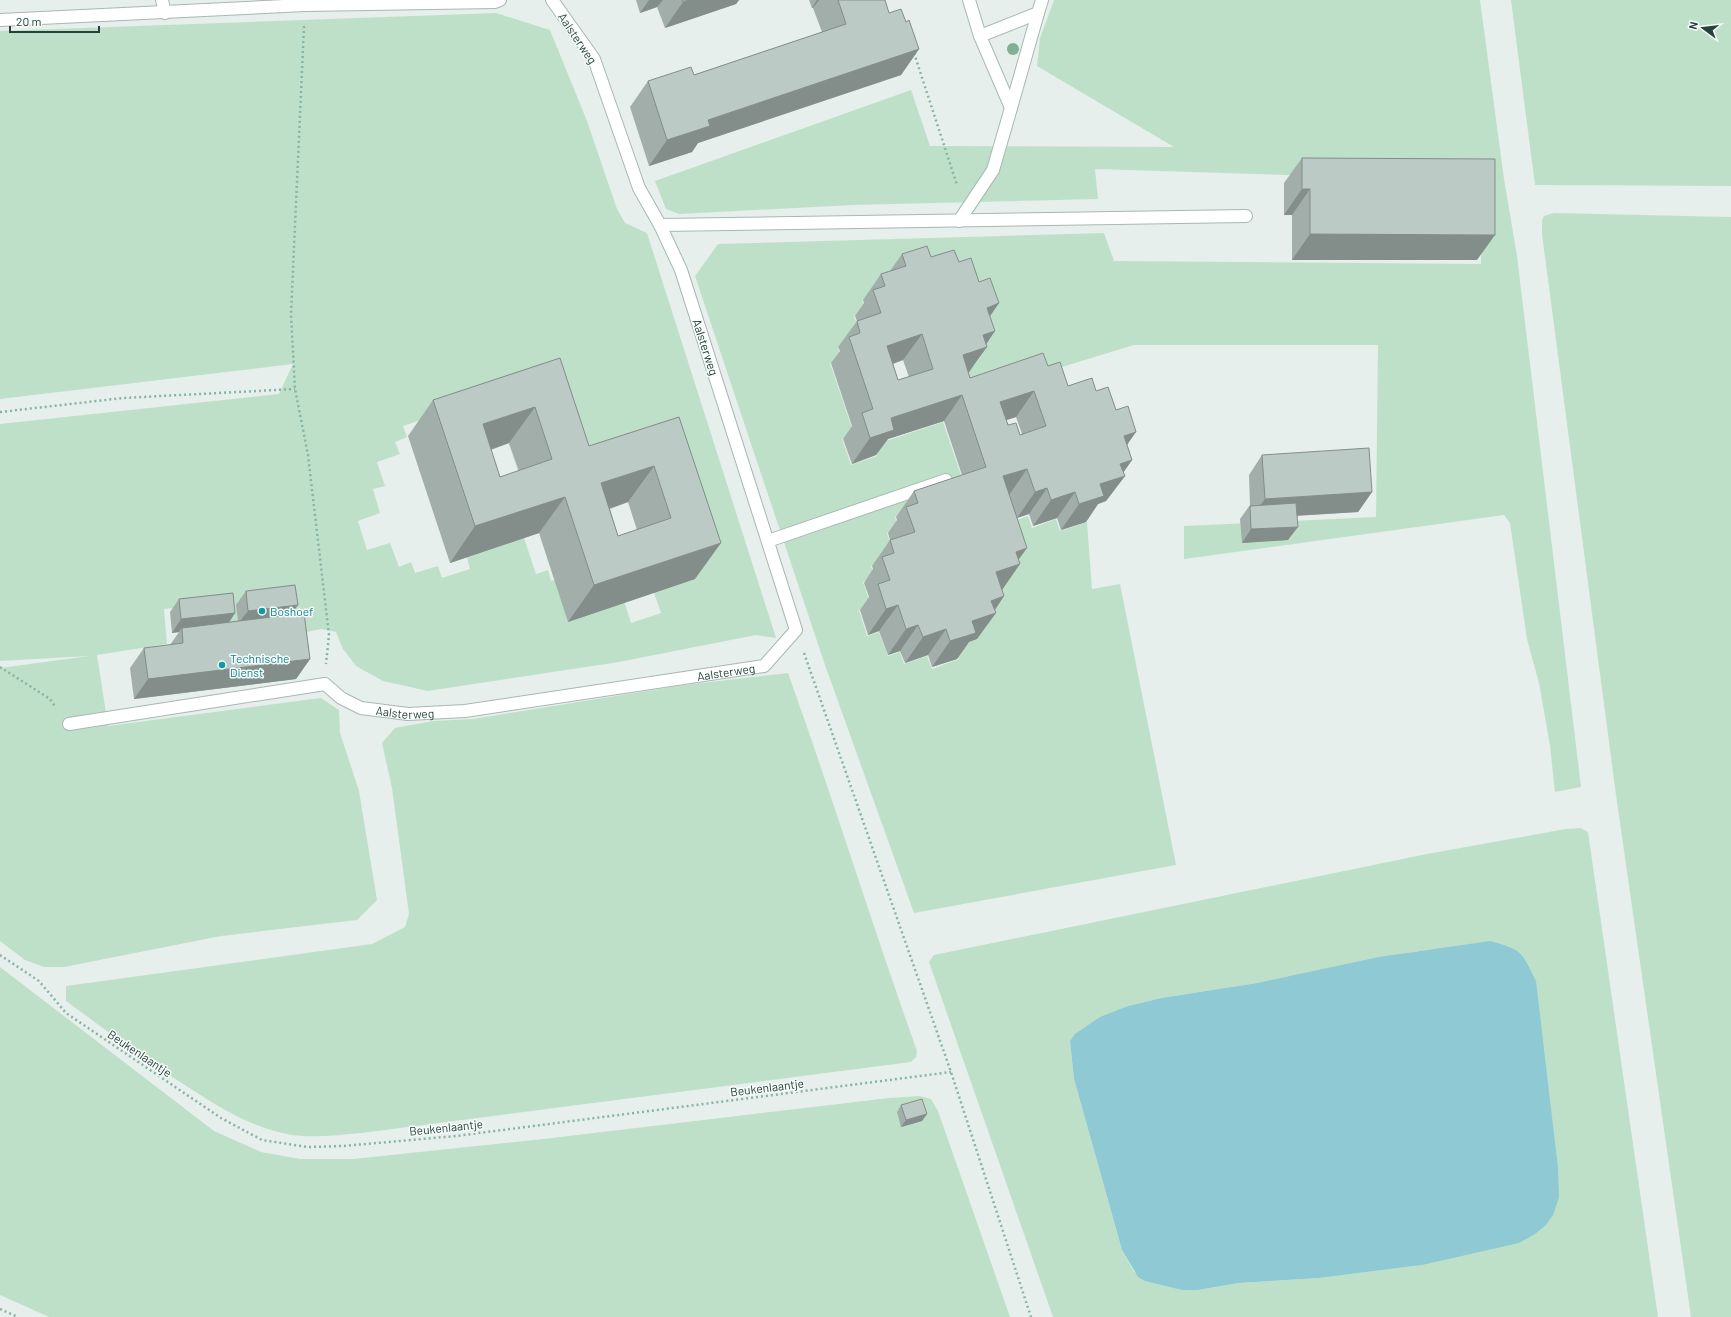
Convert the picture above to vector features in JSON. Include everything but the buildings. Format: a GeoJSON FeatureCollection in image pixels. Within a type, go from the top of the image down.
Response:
{"type":"FeatureCollection","features":[{"type":"Feature","properties":{"kind":"street"},"geometry":{"type":"LineString","coordinates":[[162,0],[165,13]]}},
{"type":"Feature","properties":{"kind":"street"},"geometry":{"type":"LineString","coordinates":[[0,20],[305,5],[495,2],[500,0]]}},
{"type":"Feature","properties":{"kind":"street","name":"Aalsterweg"},"geometry":{"type":"LineString","coordinates":[[325,684],[341,698],[361,708],[408,714],[465,710],[764,666],[796,630],[681,270],[660,224],[639,188],[594,58],[552,0]]}},
{"type":"Feature","properties":{"kind":"street"},"geometry":{"type":"LineString","coordinates":[[968,0],[980,36],[1011,108]]}},
{"type":"Feature","properties":{"kind":"street"},"geometry":{"type":"LineString","coordinates":[[962,216],[993,170],[1042,0]]}},
{"type":"Feature","properties":{"kind":"street"},"geometry":{"type":"LineString","coordinates":[[980,36],[1038,13]]}},
{"type":"Feature","properties":{"kind":"street"},"geometry":{"type":"LineString","coordinates":[[660,224],[962,216],[1246,216]]}},
{"type":"Feature","properties":{"kind":"street"},"geometry":{"type":"LineString","coordinates":[[768,541],[946,480]]}},
{"type":"Feature","properties":{"kind":"street"},"geometry":{"type":"LineString","coordinates":[[69,724],[325,684]]}},
{"type":"Feature","properties":{"kind":"path"},"geometry":{"type":"LineString","coordinates":[[305,5],[297,141],[292,306],[295,389],[308,456],[329,635],[325,684]]}},
{"type":"Feature","properties":{"kind":"path"},"geometry":{"type":"LineString","coordinates":[[913,49],[962,216]]}},
{"type":"Feature","properties":{"kind":"path"},"geometry":{"type":"LineString","coordinates":[[0,412],[123,398],[295,389]]}},
{"type":"Feature","properties":{"kind":"path"},"geometry":{"type":"LineString","coordinates":[[796,630],[951,1072],[1032,1317]]}},
{"type":"Feature","properties":{"kind":"path"},"geometry":{"type":"LineString","coordinates":[[0,667],[50,699],[69,724]]}},
{"type":"Feature","properties":{"kind":"path","name":"Beukenlaantje"},"geometry":{"type":"LineString","coordinates":[[0,955],[39,981],[66,1013],[221,1118],[262,1140],[308,1147],[342,1146],[456,1136],[951,1072]]}},
{"type":"Feature","properties":{"kind":"path"},"geometry":{"type":"LineString","coordinates":[[0,1309],[18,1317]]}},
{"type":"Feature","properties":{"kind":"green space"},"geometry":{"type":"Polygon","coordinates":[[[1054,0],[1480,0],[1504,179],[1517,256],[1581,787],[1555,792],[1550,746],[1539,683],[1527,639],[1510,523],[1504,515],[1184,559],[1184,526],[1376,517],[1378,345],[1134,345],[1026,378],[946,383],[970,374],[966,362],[909,270],[882,279],[885,292],[862,300],[866,311],[854,316],[862,338],[838,347],[841,359],[830,363],[854,434],[842,439],[851,465],[877,456],[874,445],[943,422],[967,493],[895,517],[899,528],[887,533],[895,558],[871,566],[875,578],[863,582],[871,606],[859,610],[867,636],[879,632],[888,656],[900,652],[904,664],[927,656],[932,669],[959,659],[955,648],[978,639],[975,627],[979,599],[1003,591],[999,579],[1017,520],[1028,516],[1032,528],[1056,519],[1060,531],[1087,522],[1092,589],[1120,584],[1176,865],[914,913],[825,665],[695,276],[718,244],[1104,233],[1114,261],[1481,264],[1482,181],[1095,169],[1098,199],[853,205],[679,214],[666,209],[655,181],[911,90],[930,146],[1174,147],[1037,66],[1040,38],[1054,0]]]}},
{"type":"Feature","properties":{"kind":"green space"},"geometry":{"type":"Polygon","coordinates":[[[1511,0],[1731,0],[1731,186],[1535,185],[1511,0]]]}},
{"type":"Feature","properties":{"kind":"green space"},"geometry":{"type":"Polygon","coordinates":[[[496,13],[550,30],[587,121],[617,209],[625,223],[647,233],[776,638],[756,635],[619,662],[428,691],[383,681],[356,666],[343,649],[336,632],[321,629],[307,632],[293,628],[230,637],[226,602],[164,609],[167,644],[97,655],[108,726],[321,698],[339,710],[340,733],[359,791],[377,900],[357,920],[221,936],[64,967],[44,967],[25,960],[0,941],[0,668],[89,656],[0,661],[0,424],[279,394],[293,364],[0,399],[0,31],[496,13]],[[477,401],[403,426],[407,437],[395,442],[400,454],[377,462],[385,486],[373,489],[380,513],[358,521],[367,550],[390,543],[399,567],[411,562],[415,573],[438,566],[442,578],[470,569],[467,557],[491,549],[487,537],[512,502],[536,574],[548,570],[551,581],[564,577],[623,598],[631,623],[661,613],[653,590],[660,488],[521,480],[498,412],[477,401]]]}},
{"type":"Feature","properties":{"kind":"green space"},"geometry":{"type":"Polygon","coordinates":[[[1554,213],[1731,217],[1731,1317],[1691,1317],[1616,795],[1542,234],[1542,220],[1544,216],[1554,213]]]}},
{"type":"Feature","properties":{"kind":"green space"},"geometry":{"type":"Polygon","coordinates":[[[788,673],[917,1051],[916,1057],[911,1062],[362,1133],[327,1136],[301,1136],[264,1128],[225,1110],[157,1067],[66,1001],[66,986],[372,944],[405,927],[409,914],[392,788],[382,743],[395,728],[433,721],[473,719],[684,685],[788,673]]]}},
{"type":"Feature","properties":{"kind":"green space"},"geometry":{"type":"Polygon","coordinates":[[[1581,828],[1588,832],[1658,1317],[1053,1317],[929,962],[934,955],[1427,854],[1566,829],[1581,828]],[[1418,951],[1257,983],[1161,998],[1128,1006],[1070,1041],[1074,1079],[1122,1250],[1134,1272],[1182,1290],[1198,1290],[1239,1283],[1319,1278],[1422,1265],[1418,951]]]}},
{"type":"Feature","properties":{"kind":"green space"},"geometry":{"type":"Polygon","coordinates":[[[0,967],[214,1131],[261,1152],[300,1159],[353,1159],[552,1138],[889,1098],[920,1096],[931,1099],[938,1111],[1010,1317],[49,1317],[0,1295],[0,967]]]}},
{"type":"Feature","properties":{"kind":"water"},"geometry":{"type":"Polygon","coordinates":[[[1490,941],[1509,947],[1520,953],[1536,981],[1558,1168],[1559,1197],[1553,1215],[1546,1225],[1535,1234],[1519,1243],[1422,1265],[1319,1278],[1239,1283],[1198,1290],[1182,1290],[1145,1281],[1138,1277],[1122,1250],[1074,1079],[1070,1041],[1075,1034],[1100,1017],[1128,1006],[1161,998],[1257,983],[1379,957],[1490,941]]]}},
{"type":"Feature","properties":{"kind":"place","name":"Boshoef"},"geometry":{"type":"Point","coordinates":[262,611]}},
{"type":"Feature","properties":{"kind":"place","name":"Technische Dienst"},"geometry":{"type":"Point","coordinates":[222,665]}}]}
